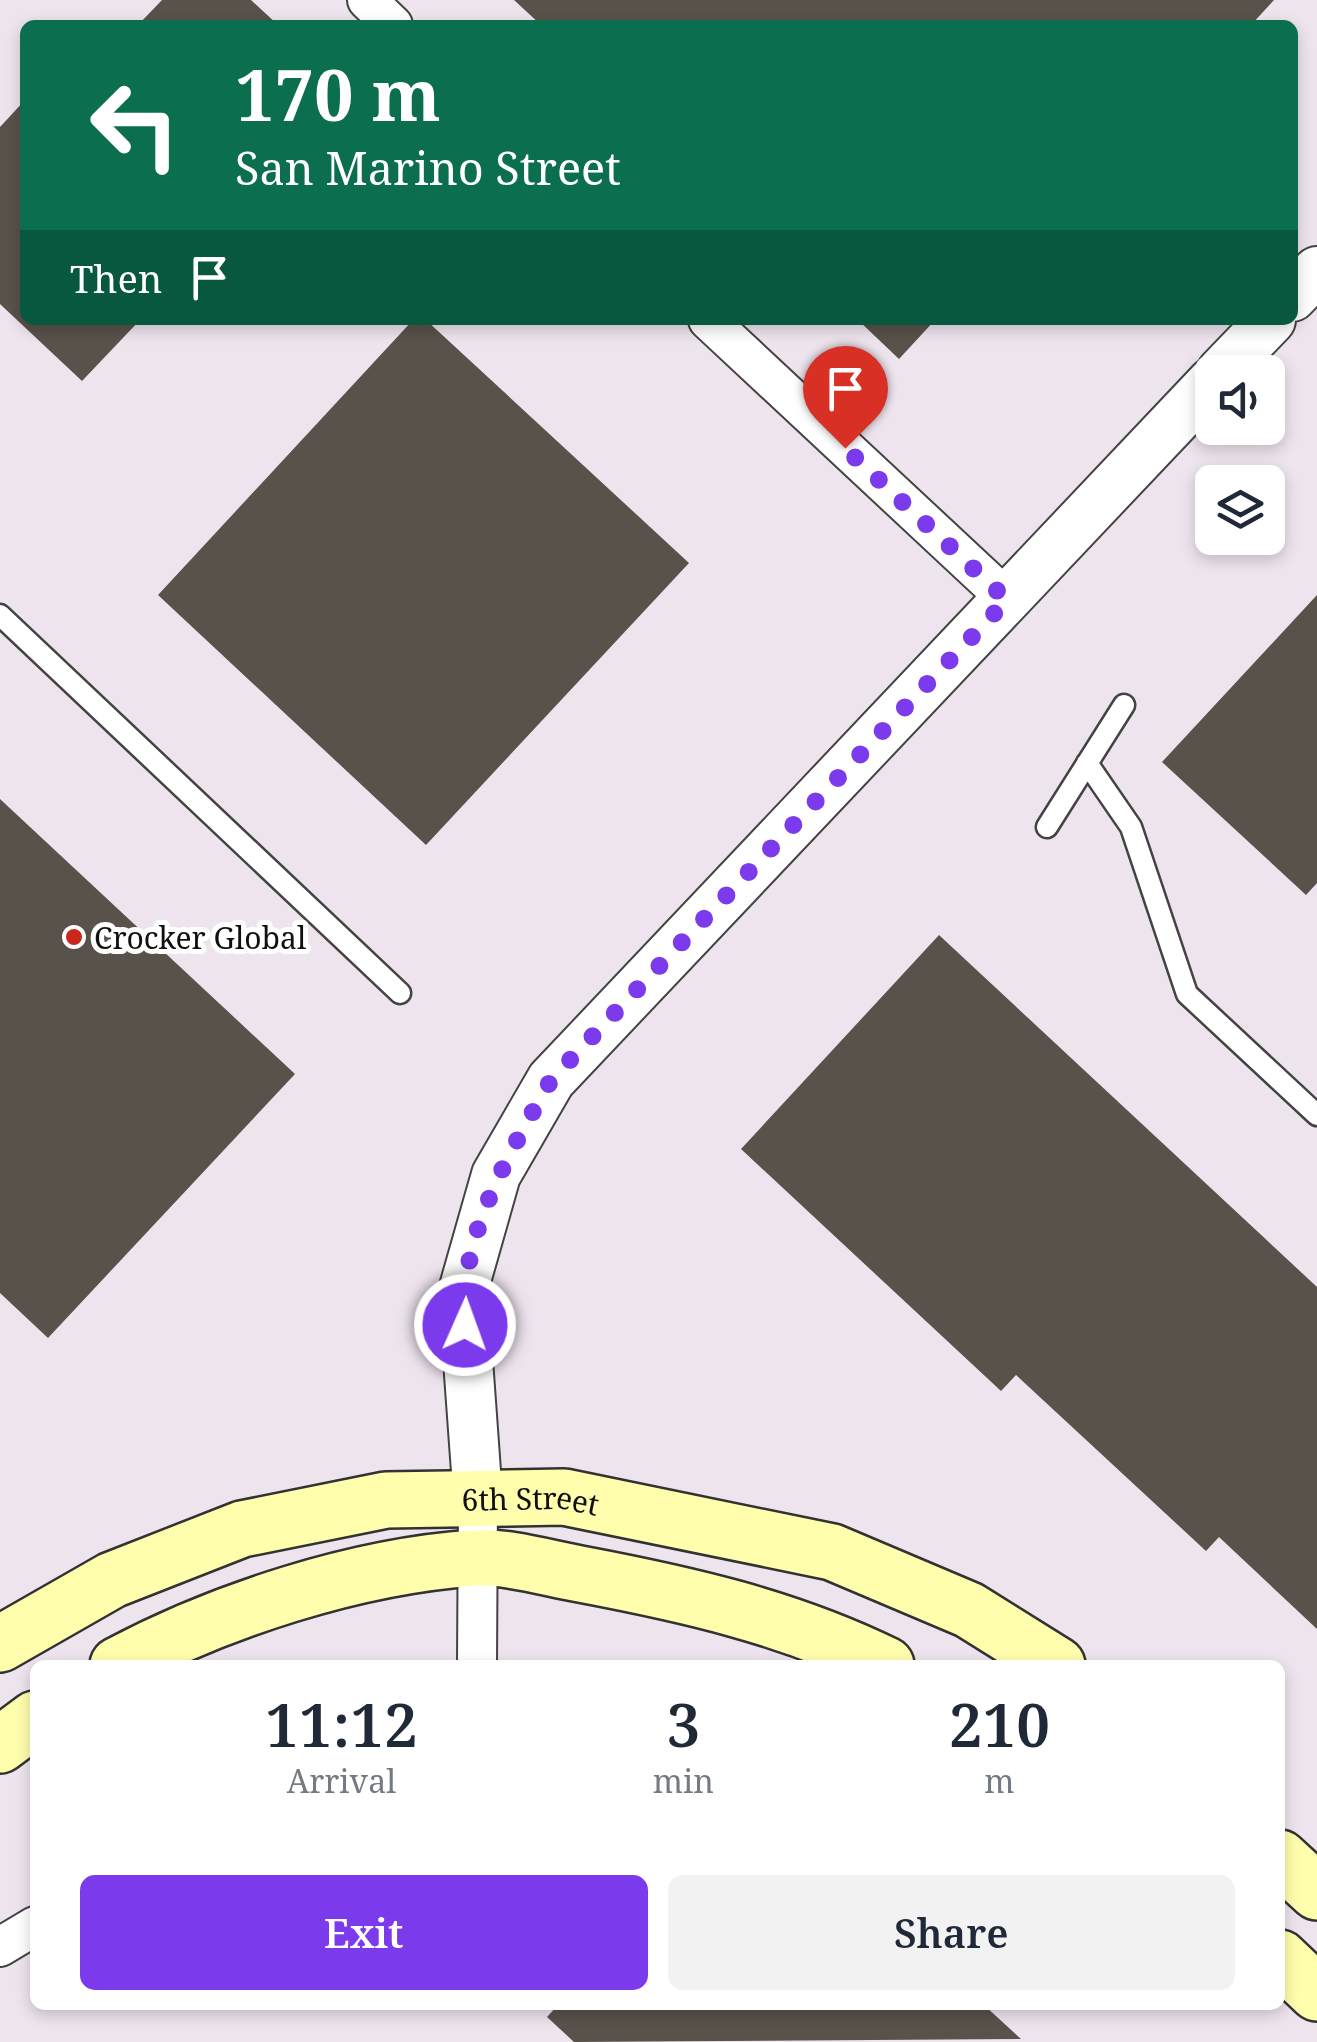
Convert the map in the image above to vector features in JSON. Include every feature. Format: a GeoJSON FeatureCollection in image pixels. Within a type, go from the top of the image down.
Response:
{"type":"FeatureCollection","features":[{"type":"Feature","properties":{"kind":"main road","name":"6th Street"},"geometry":{"type":"LineString","coordinates":[[0,1644],[112,1580],[242,1529],[386,1500],[564,1496],[832,1552],[968,1610],[1048,1660]]}},
{"type":"Feature","properties":{"kind":"main road","name":"6th Street"},"geometry":{"type":"LineString","coordinates":[[128,1660],[189,1630],[252,1607],[388,1570],[478,1558],[753,1610],[874,1660]]}},
{"type":"Feature","properties":{"kind":"main road"},"geometry":{"type":"LineString","coordinates":[[0,1745],[30,1723]]}},
{"type":"Feature","properties":{"kind":"main road"},"geometry":{"type":"LineString","coordinates":[[1285,1863],[1317,1892]]}},
{"type":"Feature","properties":{"kind":"main road"},"geometry":{"type":"LineString","coordinates":[[1285,1963],[1317,1994]]}},
{"type":"Feature","properties":{"kind":"street"},"geometry":{"type":"LineString","coordinates":[[366,0],[388,20]]}},
{"type":"Feature","properties":{"kind":"street"},"geometry":{"type":"LineString","coordinates":[[1298,291],[1317,271]]}},
{"type":"Feature","properties":{"kind":"street"},"geometry":{"type":"LineString","coordinates":[[713,325],[1007,600]]}},
{"type":"Feature","properties":{"kind":"street"},"geometry":{"type":"LineString","coordinates":[[1237,355],[1266,325]]}},
{"type":"Feature","properties":{"kind":"street"},"geometry":{"type":"LineString","coordinates":[[477,1660],[478,1499],[462,1292],[496,1174],[551,1080],[1195,400]]}},
{"type":"Feature","properties":{"kind":"street"},"geometry":{"type":"LineString","coordinates":[[0,1948],[30,1929]]}},
{"type":"Feature","properties":{"kind":"lane"},"geometry":{"type":"LineString","coordinates":[[0,615],[400,993]]}},
{"type":"Feature","properties":{"kind":"lane"},"geometry":{"type":"LineString","coordinates":[[1048,827],[1124,705]]}},
{"type":"Feature","properties":{"kind":"lane"},"geometry":{"type":"LineString","coordinates":[[1087,763],[1131,827],[1187,994],[1313,1102]]}},
{"type":"Feature","properties":{"kind":"shaded area"},"geometry":{"type":"Polygon","coordinates":[[[0,0],[1317,0],[1317,2042],[0,2042],[0,0]]]}},
{"type":"Feature","properties":{"kind":"building"},"geometry":{"type":"Polygon","coordinates":[[[162,0],[251,0],[273,20],[143,20],[162,0]]]}},
{"type":"Feature","properties":{"kind":"building"},"geometry":{"type":"Polygon","coordinates":[[[514,0],[1274,0],[1256,20],[536,20],[514,0]]]}},
{"type":"Feature","properties":{"kind":"building"},"geometry":{"type":"Polygon","coordinates":[[[20,105],[20,323],[0,304],[0,127],[20,105]]]}},
{"type":"Feature","properties":{"kind":"building"},"geometry":{"type":"Polygon","coordinates":[[[22,325],[135,325],[82,381],[22,325]]]}},
{"type":"Feature","properties":{"kind":"building"},"geometry":{"type":"Polygon","coordinates":[[[408,325],[431,325],[689,563],[426,845],[158,595],[408,325]]]}},
{"type":"Feature","properties":{"kind":"building"},"geometry":{"type":"Polygon","coordinates":[[[863,325],[930,325],[899,359],[863,325]]]}},
{"type":"Feature","properties":{"kind":"building"},"geometry":{"type":"Polygon","coordinates":[[[1317,595],[1317,883],[1306,895],[1162,762],[1317,595]]]}},
{"type":"Feature","properties":{"kind":"building","name":"Crocker Global"},"geometry":{"type":"Polygon","coordinates":[[[0,799],[295,1074],[48,1338],[0,1293],[0,799]]]}},
{"type":"Feature","properties":{"kind":"building"},"geometry":{"type":"Polygon","coordinates":[[[939,935],[1317,1287],[1317,1629],[1219,1537],[1206,1551],[1016,1375],[1001,1391],[741,1149],[939,935]]]}},
{"type":"Feature","properties":{"kind":"building"},"geometry":{"type":"Polygon","coordinates":[[[553,2010],[989,2010],[1021,2039],[574,2042],[547,2017],[553,2010]]]}},
{"type":"Feature","properties":{"kind":"place","name":"Crocker Global"},"geometry":{"type":"Point","coordinates":[74,937]}},
{"type":"Feature","properties":{"kind":"route"},"geometry":{"type":"LineString","coordinates":[[465,1325],[462,1292],[496,1174],[551,1080],[1007,600],[845,448]]}}]}
